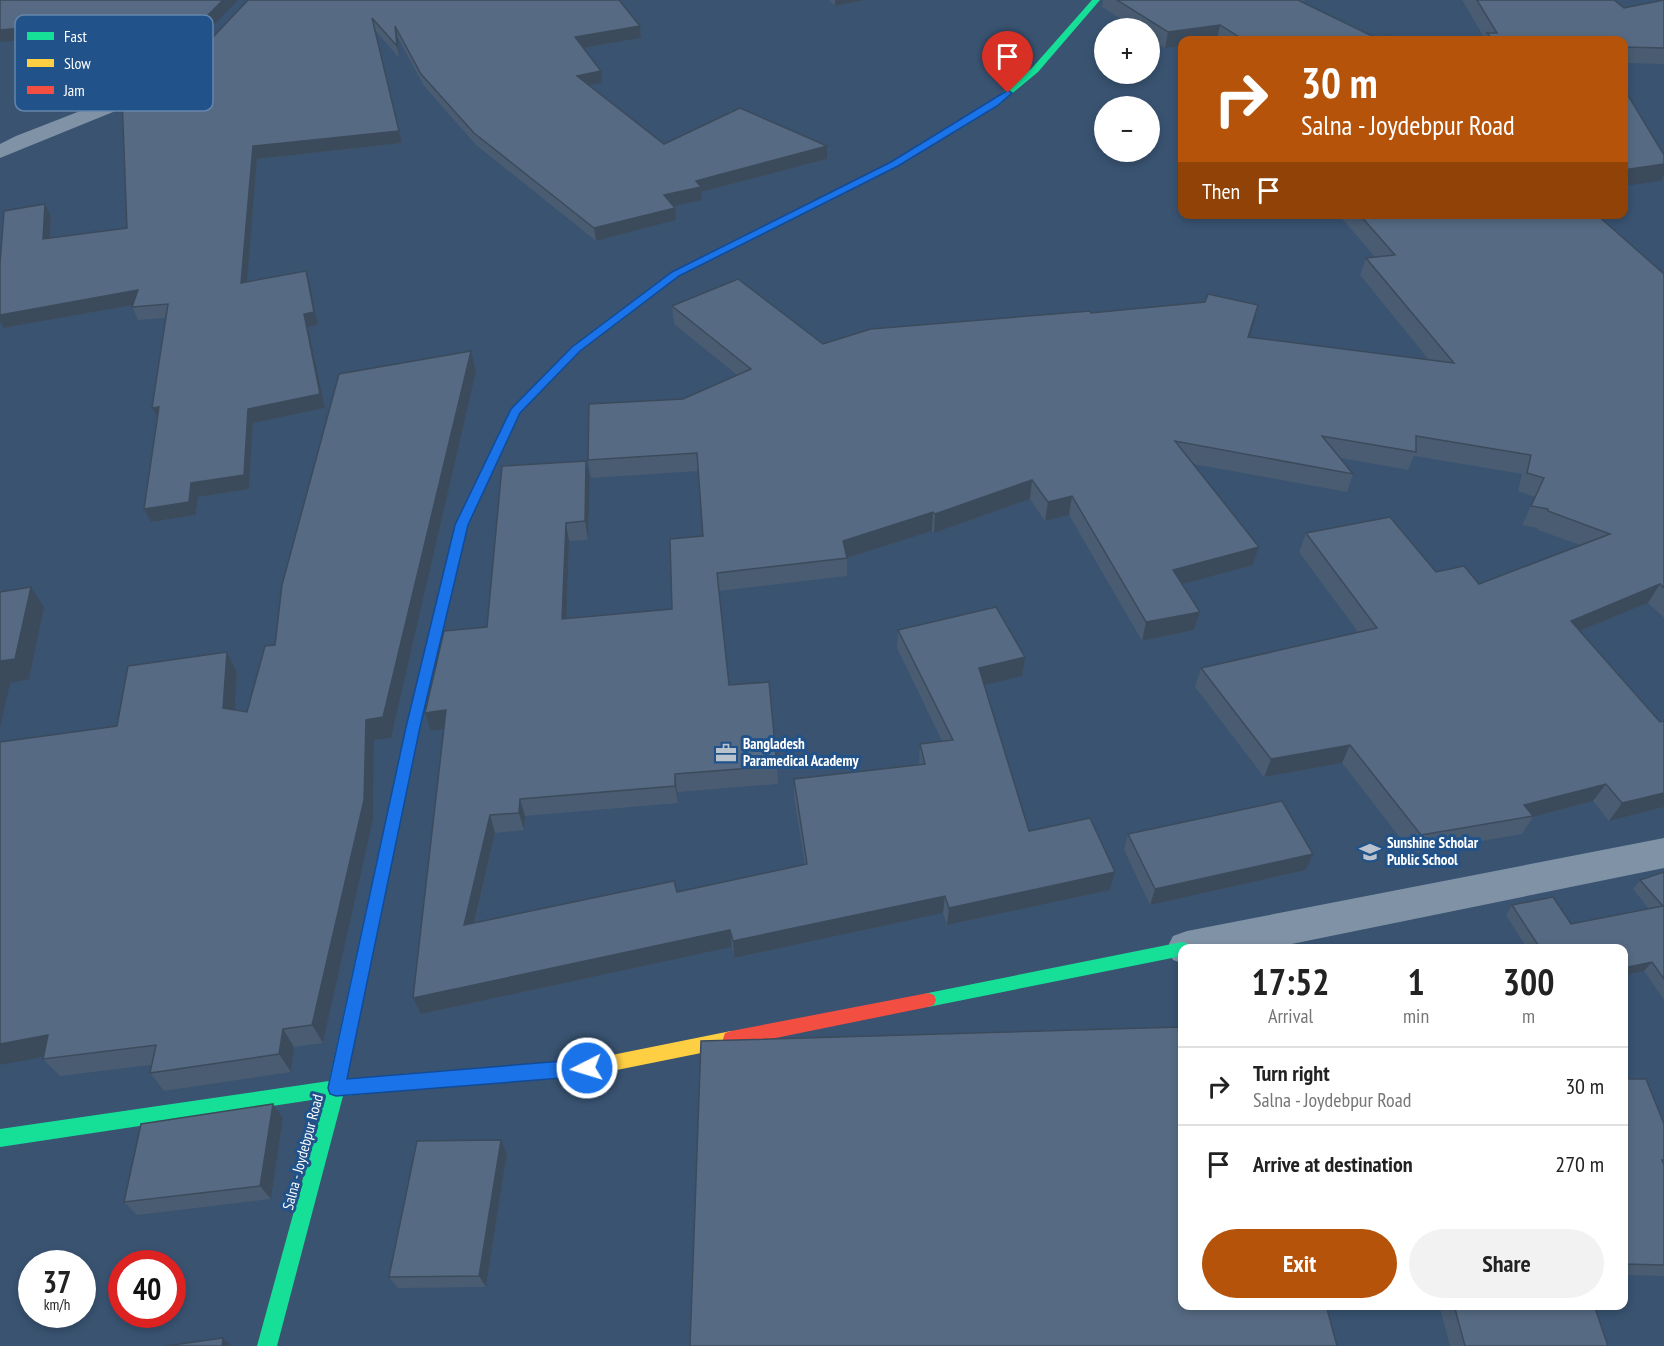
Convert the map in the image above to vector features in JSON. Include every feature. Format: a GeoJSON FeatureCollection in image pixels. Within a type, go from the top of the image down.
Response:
{"type":"FeatureCollection","features":[{"type":"Feature","properties":{"kind":"main road","name":"Salna - Joydebpur Road"},"geometry":{"type":"LineString","coordinates":[[267,1346],[336,1088],[413,727],[462,525],[515,411],[576,349],[675,274],[895,164],[994,104],[1035,70],[1096,0]]}},
{"type":"Feature","properties":{"kind":"main road"},"geometry":{"type":"LineString","coordinates":[[0,1138],[336,1088],[587,1068],[1178,950]]}},
{"type":"Feature","properties":{"kind":"street"},"geometry":{"type":"LineString","coordinates":[[0,152],[22,140],[98,111]]}},
{"type":"Feature","properties":{"kind":"street"},"geometry":{"type":"LineString","coordinates":[[1207,944],[1664,853]]}},
{"type":"Feature","properties":{"kind":"building"},"geometry":{"type":"Polygon","coordinates":[[[0,0],[223,0],[208,15],[15,15],[15,29],[0,30],[0,0]]]}},
{"type":"Feature","properties":{"kind":"building"},"geometry":{"type":"Polygon","coordinates":[[[248,0],[619,0],[640,26],[575,37],[601,71],[577,76],[664,144],[740,108],[827,146],[696,181],[701,187],[664,195],[675,208],[594,228],[474,133],[421,74],[395,26],[397,46],[372,18],[399,131],[253,146],[241,283],[306,271],[314,312],[304,314],[320,394],[248,409],[244,475],[191,483],[189,502],[144,509],[159,407],[152,408],[168,304],[132,307],[138,290],[0,315],[0,264],[4,211],[45,204],[43,239],[127,228],[123,111],[213,111],[213,37],[248,0]]]}},
{"type":"Feature","properties":{"kind":"building"},"geometry":{"type":"Polygon","coordinates":[[[1117,0],[1298,0],[1372,36],[1238,36],[1220,25],[1168,32],[1160,27],[1160,18],[1146,18],[1117,0]]]}},
{"type":"Feature","properties":{"kind":"building"},"geometry":{"type":"Polygon","coordinates":[[[1477,0],[1614,0],[1624,8],[1664,0],[1664,48],[1628,47],[1628,36],[1490,36],[1487,33],[1497,33],[1477,0]]]}},
{"type":"Feature","properties":{"kind":"building"},"geometry":{"type":"Polygon","coordinates":[[[1628,95],[1664,155],[1664,164],[1628,169],[1628,95]]]}},
{"type":"Feature","properties":{"kind":"building"},"geometry":{"type":"Polygon","coordinates":[[[1363,219],[1602,219],[1664,274],[1664,588],[1660,584],[1571,621],[1660,722],[1664,721],[1664,793],[1622,803],[1606,784],[1524,805],[1533,816],[1421,835],[1350,745],[1271,759],[1201,668],[1377,628],[1306,533],[1390,517],[1436,572],[1464,566],[1479,584],[1610,534],[1548,511],[1548,509],[1531,506],[1544,478],[1527,473],[1531,455],[1416,436],[1416,452],[1322,436],[1353,474],[1175,441],[1259,547],[1173,570],[1200,612],[1146,622],[1072,496],[1048,502],[1032,480],[935,514],[933,512],[843,541],[847,558],[717,573],[729,685],[769,682],[777,766],[675,774],[675,786],[520,799],[519,813],[490,815],[464,925],[674,881],[677,892],[807,864],[794,779],[925,764],[920,744],[953,740],[898,630],[996,607],[1025,657],[979,668],[1029,831],[1090,818],[1115,872],[949,908],[945,896],[733,941],[730,930],[413,998],[446,710],[425,713],[444,631],[487,627],[502,466],[586,461],[585,521],[566,523],[562,619],[672,609],[670,539],[703,536],[697,453],[588,460],[589,404],[683,399],[751,369],[672,306],[738,279],[823,344],[871,329],[1205,302],[1208,294],[1258,305],[1248,337],[1454,363],[1366,258],[1395,255],[1363,219]]]}},
{"type":"Feature","properties":{"kind":"building"},"geometry":{"type":"Polygon","coordinates":[[[471,351],[383,717],[366,720],[364,800],[312,1025],[283,1029],[279,1054],[150,1073],[156,1045],[43,1059],[48,1035],[0,1044],[0,742],[117,726],[128,666],[227,652],[223,708],[247,712],[265,646],[275,645],[282,585],[339,374],[471,351]]]}},
{"type":"Feature","properties":{"kind":"building"},"geometry":{"type":"Polygon","coordinates":[[[31,587],[15,659],[0,661],[0,592],[31,587]]]}},
{"type":"Feature","properties":{"kind":"building"},"geometry":{"type":"Polygon","coordinates":[[[1282,801],[1313,854],[1155,889],[1128,834],[1282,801]]]}},
{"type":"Feature","properties":{"kind":"building"},"geometry":{"type":"Polygon","coordinates":[[[1664,872],[1664,979],[1652,962],[1628,967],[1628,944],[1537,944],[1512,905],[1553,897],[1571,924],[1663,906],[1640,880],[1664,872]]]}},
{"type":"Feature","properties":{"kind":"building"},"geometry":{"type":"Polygon","coordinates":[[[1178,1027],[1178,1310],[1327,1310],[1337,1346],[690,1346],[701,1041],[1178,1027]]]}},
{"type":"Feature","properties":{"kind":"building"},"geometry":{"type":"Polygon","coordinates":[[[1628,1077],[1629,1079],[1646,1079],[1664,1124],[1664,1160],[1662,1160],[1664,1165],[1664,1265],[1628,1264],[1628,1077]]]}},
{"type":"Feature","properties":{"kind":"building"},"geometry":{"type":"Polygon","coordinates":[[[273,1104],[260,1186],[124,1202],[141,1124],[273,1104]]]}},
{"type":"Feature","properties":{"kind":"building"},"geometry":{"type":"Polygon","coordinates":[[[501,1140],[479,1276],[389,1277],[417,1141],[501,1140]]]}},
{"type":"Feature","properties":{"kind":"building"},"geometry":{"type":"Polygon","coordinates":[[[1455,1310],[1596,1310],[1608,1346],[1465,1346],[1455,1310]]]}},
{"type":"Feature","properties":{"kind":"building"},"geometry":{"type":"Polygon","coordinates":[[[223,1338],[222,1346],[166,1346],[223,1338]]]}},
{"type":"Feature","properties":{"kind":"traffic: fast"},"geometry":{"type":"LineString","coordinates":[[500,444],[515,412],[576,349],[675,274],[895,164],[994,104],[1035,70],[1096,0]]}},
{"type":"Feature","properties":{"kind":"traffic: fast"},"geometry":{"type":"LineString","coordinates":[[267,1346],[336,1088],[413,727],[440,612]]}},
{"type":"Feature","properties":{"kind":"traffic: fast"},"geometry":{"type":"LineString","coordinates":[[928,1000],[1178,950]]}},
{"type":"Feature","properties":{"kind":"traffic: fast"},"geometry":{"type":"LineString","coordinates":[[0,1138],[336,1088],[405,1082]]}},
{"type":"Feature","properties":{"kind":"traffic: slow"},"geometry":{"type":"LineString","coordinates":[[405,1082],[587,1068],[731,1039]]}},
{"type":"Feature","properties":{"kind":"traffic: jam"},"geometry":{"type":"LineString","coordinates":[[440,612],[461,525],[500,444]]}},
{"type":"Feature","properties":{"kind":"traffic: jam"},"geometry":{"type":"LineString","coordinates":[[731,1039],[928,1000]]}},
{"type":"Feature","properties":{"kind":"place","name":"Bangladesh Paramedical Academy"},"geometry":{"type":"Point","coordinates":[726,753]}},
{"type":"Feature","properties":{"kind":"place","name":"Sunshine Scholar Public School"},"geometry":{"type":"Point","coordinates":[1370,852]}},
{"type":"Feature","properties":{"kind":"route"},"geometry":{"type":"LineString","coordinates":[[587,1068],[336,1088],[413,727],[462,525],[515,411],[576,349],[675,274],[895,164],[994,104],[1008,93]]}}]}
